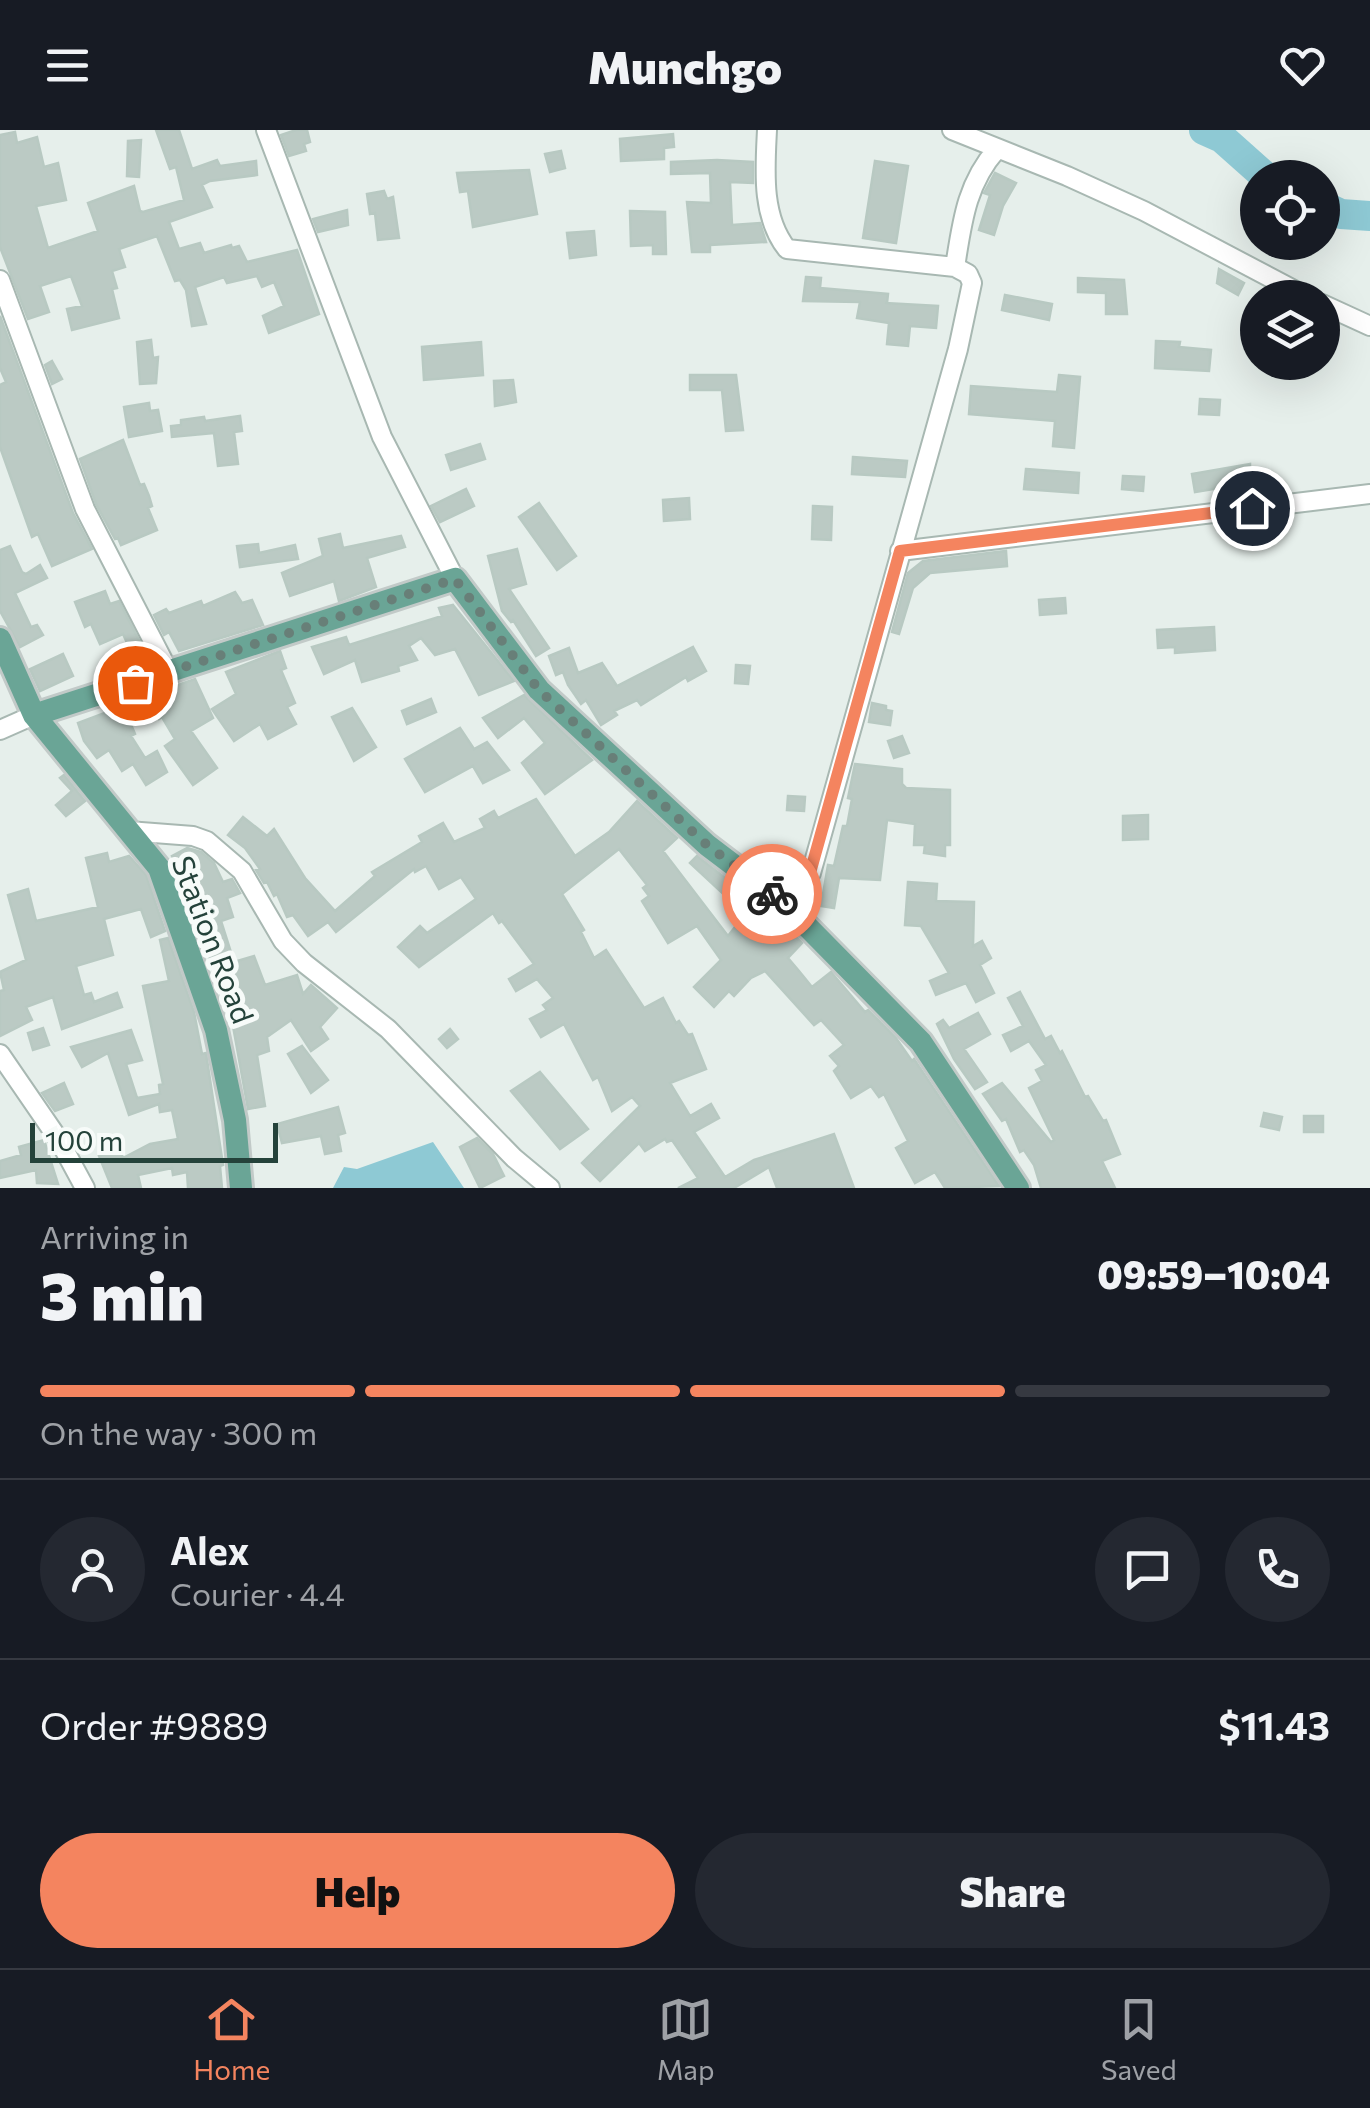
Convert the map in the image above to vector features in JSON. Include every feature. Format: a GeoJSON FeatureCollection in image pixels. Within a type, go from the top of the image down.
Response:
{"type":"FeatureCollection","features":[{"type":"Feature","properties":{"kind":"main road"},"geometry":{"type":"LineString","coordinates":[[34,715],[455,579],[539,690],[707,845],[786,905],[921,1042],[1018,1188]]}},
{"type":"Feature","properties":{"kind":"main road","name":"Station Road"},"geometry":{"type":"LineString","coordinates":[[0,640],[34,715],[159,868],[216,1030],[235,1120],[240,1188]]}},
{"type":"Feature","properties":{"kind":"street"},"geometry":{"type":"LineString","coordinates":[[266,130],[382,436],[455,579]]}},
{"type":"Feature","properties":{"kind":"street"},"geometry":{"type":"LineString","coordinates":[[767,130],[765,173],[771,221],[788,248],[955,268],[968,274],[972,283],[958,349],[810,873],[786,905]]}},
{"type":"Feature","properties":{"kind":"street"},"geometry":{"type":"LineString","coordinates":[[952,130],[1144,211],[1275,280]]}},
{"type":"Feature","properties":{"kind":"street"},"geometry":{"type":"LineString","coordinates":[[955,268],[964,205],[980,169],[997,150]]}},
{"type":"Feature","properties":{"kind":"street"},"geometry":{"type":"LineString","coordinates":[[0,280],[85,509],[168,672]]}},
{"type":"Feature","properties":{"kind":"street"},"geometry":{"type":"LineString","coordinates":[[1340,312],[1370,326]]}},
{"type":"Feature","properties":{"kind":"street"},"geometry":{"type":"LineString","coordinates":[[900,551],[1370,494]]}},
{"type":"Feature","properties":{"kind":"street"},"geometry":{"type":"LineString","coordinates":[[0,730],[34,715]]}},
{"type":"Feature","properties":{"kind":"street"},"geometry":{"type":"LineString","coordinates":[[128,831],[193,836],[208,841],[242,871],[283,941],[304,963],[388,1030],[514,1158],[550,1188]]}},
{"type":"Feature","properties":{"kind":"street"},"geometry":{"type":"LineString","coordinates":[[0,1054],[59,1140],[85,1188]]}},
{"type":"Feature","properties":{"kind":"water"},"geometry":{"type":"Polygon","coordinates":[[[433,1142],[464,1188],[333,1188],[344,1167],[357,1169],[433,1142]]]}},
{"type":"Feature","properties":{"kind":"building"},"geometry":{"type":"Polygon","coordinates":[[[156,130],[179,130],[192,169],[217,160],[220,166],[256,161],[257,175],[202,185],[212,207],[169,222],[179,249],[200,243],[204,253],[239,246],[247,262],[297,250],[319,314],[269,333],[263,316],[284,306],[274,282],[262,287],[257,276],[227,283],[224,277],[195,287],[206,324],[192,326],[186,290],[180,280],[175,281],[157,236],[119,249],[125,267],[112,271],[117,288],[112,289],[119,318],[72,330],[67,309],[82,306],[71,276],[40,286],[49,312],[28,319],[0,247],[0,135],[15,132],[17,143],[37,137],[44,167],[58,163],[66,200],[36,206],[48,248],[98,231],[88,203],[134,186],[143,212],[184,200],[176,167],[170,169],[156,130]]]}},
{"type":"Feature","properties":{"kind":"building"},"geometry":{"type":"Polygon","coordinates":[[[307,130],[310,142],[304,144],[306,151],[289,156],[281,135],[307,130]]]}},
{"type":"Feature","properties":{"kind":"building"},"geometry":{"type":"Polygon","coordinates":[[[673,134],[674,147],[664,148],[664,159],[621,161],[620,139],[673,134]]]}},
{"type":"Feature","properties":{"kind":"building"},"geometry":{"type":"Polygon","coordinates":[[[141,140],[139,177],[127,176],[128,141],[141,140]]]}},
{"type":"Feature","properties":{"kind":"building"},"geometry":{"type":"Polygon","coordinates":[[[561,151],[565,168],[550,172],[545,154],[561,151]]]}},
{"type":"Feature","properties":{"kind":"building"},"geometry":{"type":"Polygon","coordinates":[[[875,161],[908,166],[896,243],[863,238],[875,161]]]}},
{"type":"Feature","properties":{"kind":"building"},"geometry":{"type":"Polygon","coordinates":[[[671,162],[753,162],[753,183],[730,182],[732,225],[760,223],[766,242],[710,245],[710,252],[692,252],[687,202],[711,203],[710,173],[671,174],[671,162]]]}},
{"type":"Feature","properties":{"kind":"building"},"geometry":{"type":"Polygon","coordinates":[[[529,170],[537,214],[473,227],[468,191],[460,192],[457,173],[529,170]]]}},
{"type":"Feature","properties":{"kind":"building"},"geometry":{"type":"Polygon","coordinates":[[[995,173],[1016,183],[1003,206],[994,235],[979,230],[990,195],[984,193],[995,173]]]}},
{"type":"Feature","properties":{"kind":"building"},"geometry":{"type":"Polygon","coordinates":[[[384,191],[387,199],[393,197],[399,238],[378,240],[375,213],[370,214],[367,194],[384,191]]]}},
{"type":"Feature","properties":{"kind":"building"},"geometry":{"type":"Polygon","coordinates":[[[347,210],[348,225],[318,232],[313,219],[347,210]]]}},
{"type":"Feature","properties":{"kind":"building"},"geometry":{"type":"Polygon","coordinates":[[[630,211],[665,212],[666,254],[653,254],[653,245],[631,246],[630,211]]]}},
{"type":"Feature","properties":{"kind":"building"},"geometry":{"type":"Polygon","coordinates":[[[594,231],[596,255],[570,258],[567,233],[594,231]]]}},
{"type":"Feature","properties":{"kind":"building"},"geometry":{"type":"Polygon","coordinates":[[[1219,269],[1240,281],[1240,291],[1238,295],[1217,283],[1219,269]]]}},
{"type":"Feature","properties":{"kind":"building"},"geometry":{"type":"Polygon","coordinates":[[[806,277],[821,278],[820,288],[888,294],[885,303],[938,306],[936,328],[910,326],[908,346],[887,344],[889,323],[857,318],[860,302],[803,301],[806,277]]]}},
{"type":"Feature","properties":{"kind":"building"},"geometry":{"type":"Polygon","coordinates":[[[1078,278],[1124,280],[1127,314],[1106,314],[1106,293],[1078,292],[1078,278]]]}},
{"type":"Feature","properties":{"kind":"building"},"geometry":{"type":"Polygon","coordinates":[[[1005,295],[1052,304],[1049,320],[1002,310],[1005,295]]]}},
{"type":"Feature","properties":{"kind":"building"},"geometry":{"type":"Polygon","coordinates":[[[0,316],[73,513],[92,549],[52,566],[38,534],[32,537],[0,447],[0,385],[6,382],[0,368],[0,316]]]}},
{"type":"Feature","properties":{"kind":"building"},"geometry":{"type":"Polygon","coordinates":[[[151,340],[153,358],[158,357],[156,383],[140,384],[137,342],[151,340]]]}},
{"type":"Feature","properties":{"kind":"building"},"geometry":{"type":"Polygon","coordinates":[[[1156,341],[1211,350],[1209,371],[1155,368],[1156,341]]]}},
{"type":"Feature","properties":{"kind":"building"},"geometry":{"type":"Polygon","coordinates":[[[481,342],[483,375],[424,380],[422,347],[481,342]]]}},
{"type":"Feature","properties":{"kind":"building"},"geometry":{"type":"Polygon","coordinates":[[[52,361],[62,379],[52,384],[45,365],[52,361]]]}},
{"type":"Feature","properties":{"kind":"building"},"geometry":{"type":"Polygon","coordinates":[[[690,375],[736,375],[743,430],[726,431],[722,390],[690,390],[690,375]]]}},
{"type":"Feature","properties":{"kind":"building"},"geometry":{"type":"Polygon","coordinates":[[[1059,375],[1080,377],[1074,448],[1053,446],[1055,421],[969,414],[971,386],[1057,392],[1059,375]]]}},
{"type":"Feature","properties":{"kind":"building"},"geometry":{"type":"Polygon","coordinates":[[[513,380],[516,402],[495,406],[494,381],[513,380]]]}},
{"type":"Feature","properties":{"kind":"building"},"geometry":{"type":"Polygon","coordinates":[[[1200,399],[1220,400],[1219,415],[1199,414],[1200,399]]]}},
{"type":"Feature","properties":{"kind":"building"},"geometry":{"type":"Polygon","coordinates":[[[149,403],[150,411],[158,410],[162,431],[129,437],[124,407],[149,403]]]}},
{"type":"Feature","properties":{"kind":"building"},"geometry":{"type":"Polygon","coordinates":[[[240,416],[242,431],[234,432],[238,464],[218,466],[214,433],[172,437],[171,426],[181,425],[181,420],[240,416]]]}},
{"type":"Feature","properties":{"kind":"building"},"geometry":{"type":"Polygon","coordinates":[[[123,440],[140,485],[144,484],[149,496],[152,506],[148,508],[157,530],[121,545],[96,504],[80,459],[123,440]]]}},
{"type":"Feature","properties":{"kind":"building"},"geometry":{"type":"Polygon","coordinates":[[[480,444],[485,459],[451,470],[446,455],[480,444]]]}},
{"type":"Feature","properties":{"kind":"building"},"geometry":{"type":"Polygon","coordinates":[[[853,457],[907,461],[905,477],[852,474],[853,457]]]}},
{"type":"Feature","properties":{"kind":"building"},"geometry":{"type":"Polygon","coordinates":[[[1250,464],[1250,483],[1195,492],[1192,474],[1250,464]]]}},
{"type":"Feature","properties":{"kind":"building"},"geometry":{"type":"Polygon","coordinates":[[[1026,469],[1079,473],[1078,493],[1024,489],[1026,469]]]}},
{"type":"Feature","properties":{"kind":"building"},"geometry":{"type":"Polygon","coordinates":[[[1123,476],[1144,477],[1143,491],[1122,489],[1123,476]]]}},
{"type":"Feature","properties":{"kind":"building"},"geometry":{"type":"Polygon","coordinates":[[[466,489],[474,506],[440,522],[431,506],[466,489]]]}},
{"type":"Feature","properties":{"kind":"building"},"geometry":{"type":"Polygon","coordinates":[[[689,498],[690,519],[664,521],[663,500],[689,498]]]}},
{"type":"Feature","properties":{"kind":"building"},"geometry":{"type":"Polygon","coordinates":[[[539,503],[576,556],[557,570],[519,517],[539,503]]]}},
{"type":"Feature","properties":{"kind":"building"},"geometry":{"type":"Polygon","coordinates":[[[813,506],[832,507],[831,540],[812,539],[813,506]]]}},
{"type":"Feature","properties":{"kind":"building"},"geometry":{"type":"Polygon","coordinates":[[[340,534],[343,548],[401,536],[405,547],[367,558],[376,587],[339,601],[334,581],[290,596],[282,573],[323,556],[319,539],[340,534]]]}},
{"type":"Feature","properties":{"kind":"building"},"geometry":{"type":"Polygon","coordinates":[[[258,544],[259,553],[295,545],[298,559],[240,567],[237,546],[258,544]]]}},
{"type":"Feature","properties":{"kind":"building"},"geometry":{"type":"Polygon","coordinates":[[[10,546],[22,572],[26,574],[40,565],[47,578],[15,593],[31,627],[37,625],[43,635],[20,647],[0,611],[0,550],[10,546]]]}},
{"type":"Feature","properties":{"kind":"building"},"geometry":{"type":"Polygon","coordinates":[[[517,549],[526,584],[509,589],[549,648],[536,656],[513,620],[502,611],[488,556],[517,549]]]}},
{"type":"Feature","properties":{"kind":"building"},"geometry":{"type":"Polygon","coordinates":[[[1006,551],[1007,566],[930,573],[913,588],[899,634],[892,632],[908,573],[923,561],[1006,551]]]}},
{"type":"Feature","properties":{"kind":"building"},"geometry":{"type":"Polygon","coordinates":[[[105,591],[110,604],[119,601],[150,662],[129,669],[125,661],[133,656],[123,634],[100,644],[91,624],[85,627],[75,602],[105,591]]]}},
{"type":"Feature","properties":{"kind":"building"},"geometry":{"type":"Polygon","coordinates":[[[235,592],[242,603],[252,600],[263,625],[179,651],[169,632],[164,635],[154,615],[201,601],[203,606],[235,592]]]}},
{"type":"Feature","properties":{"kind":"building"},"geometry":{"type":"Polygon","coordinates":[[[1065,598],[1066,613],[1040,615],[1039,600],[1065,598]]]}},
{"type":"Feature","properties":{"kind":"building"},"geometry":{"type":"Polygon","coordinates":[[[453,605],[514,681],[479,695],[455,649],[435,655],[421,638],[409,646],[417,660],[398,666],[399,671],[362,682],[355,660],[324,674],[312,647],[346,637],[349,645],[442,616],[439,608],[453,605]]]}},
{"type":"Feature","properties":{"kind":"building"},"geometry":{"type":"Polygon","coordinates":[[[1214,627],[1215,650],[1175,653],[1175,647],[1158,648],[1157,630],[1214,627]]]}},
{"type":"Feature","properties":{"kind":"building"},"geometry":{"type":"Polygon","coordinates":[[[693,647],[706,671],[688,681],[686,677],[641,705],[637,700],[614,711],[617,715],[601,725],[586,700],[581,704],[563,672],[556,675],[549,656],[569,648],[578,673],[602,663],[617,686],[693,647]]]}},
{"type":"Feature","properties":{"kind":"building"},"geometry":{"type":"Polygon","coordinates":[[[280,651],[286,668],[281,670],[295,703],[287,707],[296,724],[268,739],[260,724],[234,741],[212,709],[236,694],[226,672],[280,651]]]}},
{"type":"Feature","properties":{"kind":"building"},"geometry":{"type":"Polygon","coordinates":[[[63,654],[73,676],[40,691],[30,669],[63,654]]]}},
{"type":"Feature","properties":{"kind":"building"},"geometry":{"type":"Polygon","coordinates":[[[736,665],[750,666],[748,684],[735,683],[736,665]]]}},
{"type":"Feature","properties":{"kind":"building"},"geometry":{"type":"Polygon","coordinates":[[[195,679],[213,718],[191,731],[217,768],[193,785],[165,746],[175,739],[146,696],[195,679]]]}},
{"type":"Feature","properties":{"kind":"building"},"geometry":{"type":"Polygon","coordinates":[[[524,695],[592,760],[545,794],[522,763],[545,743],[524,718],[498,738],[483,718],[524,695]]]}},
{"type":"Feature","properties":{"kind":"building"},"geometry":{"type":"Polygon","coordinates":[[[431,699],[436,712],[407,724],[402,711],[431,699]]]}},
{"type":"Feature","properties":{"kind":"building"},"geometry":{"type":"Polygon","coordinates":[[[872,703],[892,711],[890,725],[869,722],[872,703]]]}},
{"type":"Feature","properties":{"kind":"building"},"geometry":{"type":"Polygon","coordinates":[[[123,706],[135,734],[131,736],[145,758],[157,751],[167,772],[146,785],[133,764],[122,771],[109,750],[97,758],[84,741],[78,723],[123,706]]]}},
{"type":"Feature","properties":{"kind":"building"},"geometry":{"type":"Polygon","coordinates":[[[352,708],[376,747],[354,761],[332,717],[352,708]]]}},
{"type":"Feature","properties":{"kind":"building"},"geometry":{"type":"Polygon","coordinates":[[[460,728],[474,749],[487,742],[509,770],[483,783],[473,766],[425,792],[405,759],[460,728]]]}},
{"type":"Feature","properties":{"kind":"building"},"geometry":{"type":"Polygon","coordinates":[[[902,736],[909,753],[894,758],[888,741],[902,736]]]}},
{"type":"Feature","properties":{"kind":"building"},"geometry":{"type":"Polygon","coordinates":[[[855,764],[902,769],[902,784],[906,788],[950,790],[950,845],[945,845],[945,856],[924,853],[925,845],[914,845],[915,824],[887,820],[880,880],[839,878],[834,908],[821,906],[828,865],[834,866],[843,826],[847,826],[855,764]]]}},
{"type":"Feature","properties":{"kind":"building"},"geometry":{"type":"Polygon","coordinates":[[[64,775],[85,801],[66,816],[56,805],[72,791],[60,778],[64,775]]]}},
{"type":"Feature","properties":{"kind":"building"},"geometry":{"type":"Polygon","coordinates":[[[788,796],[805,797],[804,811],[787,810],[788,796]]]}},
{"type":"Feature","properties":{"kind":"building"},"geometry":{"type":"Polygon","coordinates":[[[536,799],[575,856],[609,832],[637,801],[677,838],[663,851],[728,936],[745,914],[690,863],[697,856],[742,897],[746,893],[776,916],[802,943],[788,958],[812,987],[831,972],[865,1012],[868,1010],[896,1038],[999,1186],[945,1188],[935,1172],[915,1183],[896,1148],[908,1141],[884,1094],[879,1097],[871,1086],[851,1098],[834,1071],[839,1066],[830,1056],[844,1045],[821,1020],[814,1025],[765,971],[751,978],[734,996],[729,991],[714,1007],[694,987],[721,960],[697,926],[668,943],[642,901],[649,896],[643,888],[647,885],[619,849],[562,894],[584,930],[581,932],[594,958],[606,950],[644,1008],[663,998],[676,1023],[679,1021],[688,1035],[692,1034],[706,1069],[670,1083],[690,1116],[711,1104],[719,1118],[694,1132],[725,1177],[754,1160],[834,1134],[854,1188],[777,1188],[769,1167],[734,1188],[678,1188],[698,1178],[672,1140],[665,1139],[645,1151],[639,1143],[600,1181],[582,1163],[640,1106],[632,1097],[612,1111],[598,1077],[593,1080],[564,1024],[541,1037],[530,1019],[547,1010],[543,1005],[553,998],[537,979],[516,991],[509,979],[534,964],[502,921],[499,923],[493,913],[419,967],[398,947],[420,926],[427,933],[476,899],[461,877],[439,889],[426,866],[415,872],[414,869],[336,932],[328,922],[308,936],[293,915],[287,917],[277,894],[274,896],[264,883],[256,870],[260,869],[245,848],[228,835],[243,817],[267,836],[274,829],[305,878],[335,911],[375,876],[372,872],[422,842],[419,836],[443,823],[454,842],[485,828],[480,819],[494,811],[498,818],[536,799]]]}},
{"type":"Feature","properties":{"kind":"building"},"geometry":{"type":"Polygon","coordinates":[[[1148,815],[1148,839],[1123,840],[1123,816],[1148,815]]]}},
{"type":"Feature","properties":{"kind":"building"},"geometry":{"type":"Polygon","coordinates":[[[187,848],[201,852],[214,863],[223,882],[232,879],[240,893],[227,898],[233,917],[221,921],[234,962],[254,956],[265,985],[297,975],[303,994],[311,985],[337,1008],[320,1027],[328,1039],[311,1051],[291,1020],[267,1037],[269,1051],[257,1055],[265,1106],[248,1109],[231,1015],[227,1016],[190,893],[172,856],[187,848]]]}},
{"type":"Feature","properties":{"kind":"building"},"geometry":{"type":"Polygon","coordinates":[[[107,853],[109,862],[129,856],[146,875],[165,931],[151,937],[141,909],[104,919],[113,955],[76,966],[84,995],[91,993],[94,1002],[117,993],[122,1007],[62,1029],[53,997],[26,1007],[32,1020],[0,1036],[0,991],[4,990],[0,972],[26,960],[8,895],[28,889],[36,921],[98,907],[86,858],[107,853]]]}},
{"type":"Feature","properties":{"kind":"building"},"geometry":{"type":"Polygon","coordinates":[[[908,882],[937,884],[936,901],[974,902],[973,946],[982,941],[991,958],[980,965],[994,993],[976,1002],[966,983],[936,995],[930,981],[949,973],[921,926],[905,925],[908,882]]]}},
{"type":"Feature","properties":{"kind":"building"},"geometry":{"type":"Polygon","coordinates":[[[168,938],[194,1012],[202,1054],[206,1053],[223,1165],[222,1188],[188,1188],[187,1172],[173,1175],[172,1168],[138,1175],[141,1188],[112,1188],[99,1156],[119,1148],[123,1158],[150,1144],[178,1139],[172,1110],[160,1112],[159,1104],[129,1115],[108,1053],[82,1067],[71,1047],[131,1030],[142,1060],[126,1064],[137,1098],[160,1094],[159,1085],[163,1084],[143,986],[169,981],[160,940],[168,938]]]}},
{"type":"Feature","properties":{"kind":"building"},"geometry":{"type":"Polygon","coordinates":[[[1020,992],[1045,1039],[1051,1036],[1085,1097],[1106,1120],[1120,1154],[1102,1161],[1115,1188],[1041,1188],[1034,1165],[1024,1150],[1020,1152],[1006,1119],[1002,1121],[983,1094],[1002,1083],[1051,1142],[1054,1140],[1029,1088],[1042,1081],[1036,1070],[1046,1065],[1029,1041],[1011,1051],[1003,1035],[1023,1026],[1008,998],[1020,992]]]}},
{"type":"Feature","properties":{"kind":"building"},"geometry":{"type":"Polygon","coordinates":[[[978,1013],[990,1034],[964,1049],[987,1082],[975,1089],[937,1024],[943,1020],[949,1028],[978,1013]]]}},
{"type":"Feature","properties":{"kind":"building"},"geometry":{"type":"Polygon","coordinates":[[[43,1028],[49,1045],[33,1050],[28,1033],[43,1028]]]}},
{"type":"Feature","properties":{"kind":"building"},"geometry":{"type":"Polygon","coordinates":[[[450,1029],[458,1039],[447,1048],[439,1039],[450,1029]]]}},
{"type":"Feature","properties":{"kind":"building"},"geometry":{"type":"Polygon","coordinates":[[[302,1046],[328,1080],[311,1093],[288,1054],[302,1046]]]}},
{"type":"Feature","properties":{"kind":"building"},"geometry":{"type":"Polygon","coordinates":[[[540,1072],[588,1129],[560,1149],[511,1091],[540,1072]]]}},
{"type":"Feature","properties":{"kind":"building"},"geometry":{"type":"Polygon","coordinates":[[[64,1083],[73,1104],[55,1111],[42,1093],[64,1083]]]}},
{"type":"Feature","properties":{"kind":"building"},"geometry":{"type":"Polygon","coordinates":[[[338,1107],[345,1133],[338,1135],[341,1151],[325,1154],[321,1136],[282,1143],[277,1124],[338,1107]]]}},
{"type":"Feature","properties":{"kind":"building"},"geometry":{"type":"Polygon","coordinates":[[[1264,1113],[1282,1117],[1279,1130],[1261,1126],[1264,1113]]]}},
{"type":"Feature","properties":{"kind":"building"},"geometry":{"type":"Polygon","coordinates":[[[1304,1116],[1323,1116],[1323,1132],[1304,1132],[1304,1116]]]}},
{"type":"Feature","properties":{"kind":"building"},"geometry":{"type":"Polygon","coordinates":[[[477,1138],[493,1154],[504,1176],[480,1188],[460,1147],[477,1138]]]}},
{"type":"Feature","properties":{"kind":"building"},"geometry":{"type":"Polygon","coordinates":[[[44,1140],[58,1184],[37,1183],[36,1170],[0,1178],[0,1161],[21,1155],[19,1147],[44,1140]]]}},
{"type":"Feature","properties":{"kind":"waterway"},"geometry":{"type":"LineString","coordinates":[[1204,130],[1222,138],[1247,160]]}},
{"type":"Feature","properties":{"kind":"waterway"},"geometry":{"type":"LineString","coordinates":[[1340,214],[1370,216]]}},
{"type":"Feature","properties":{"kind":"way so far"},"geometry":{"type":"LineString","coordinates":[[135,683],[455,579],[539,690],[707,845],[772,894]]}},
{"type":"Feature","properties":{"kind":"route"},"geometry":{"type":"LineString","coordinates":[[772,894],[786,905],[810,873],[900,551],[1252,508]]}}]}
